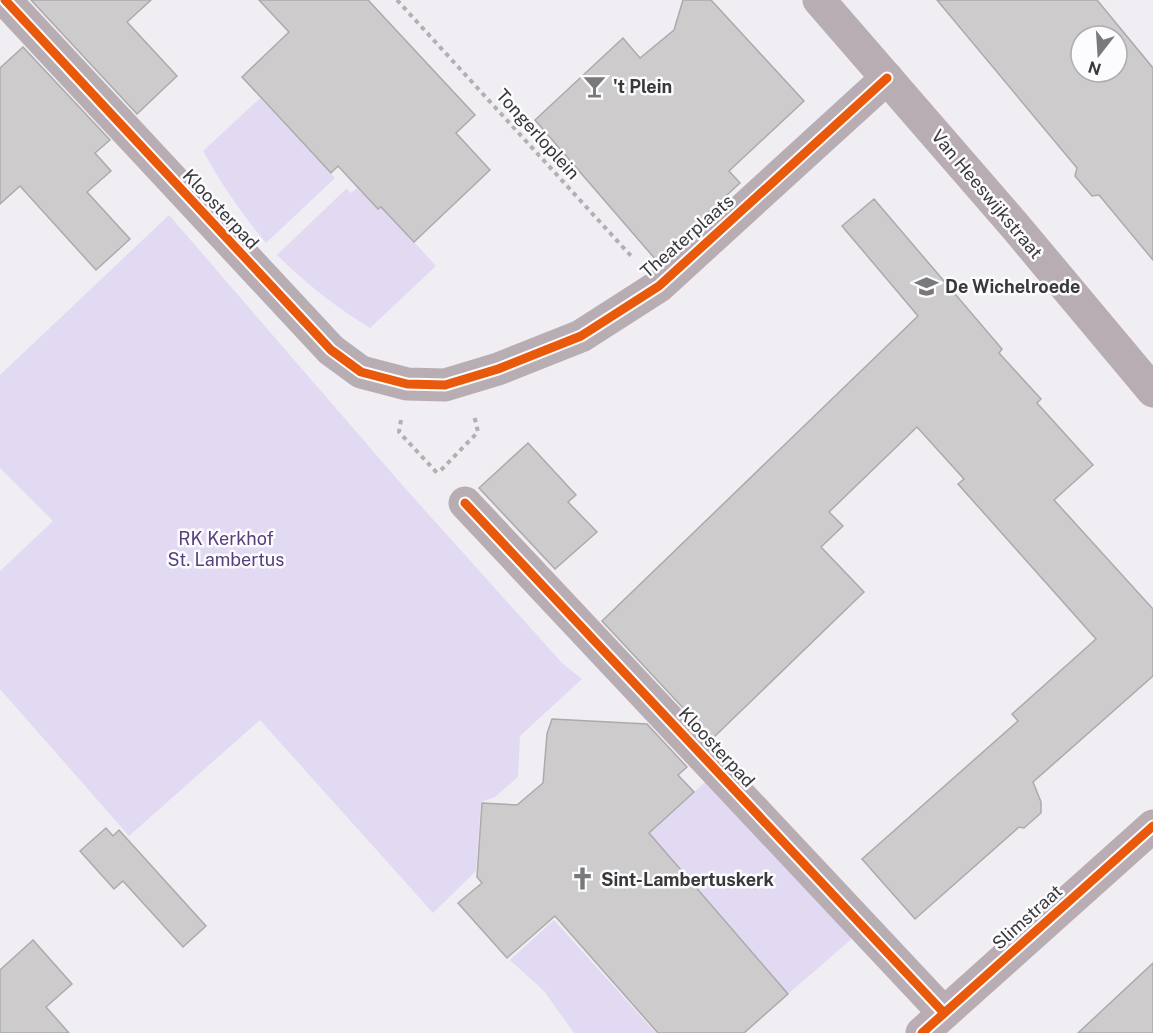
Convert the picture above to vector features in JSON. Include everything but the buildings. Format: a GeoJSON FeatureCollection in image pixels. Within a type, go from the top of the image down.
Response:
{"type":"FeatureCollection","features":[{"type":"Feature","properties":{"kind":"street","name":"Kloosterpad"},"geometry":{"type":"LineString","coordinates":[[5,0],[331,350],[361,372],[407,384],[455,382]]}},
{"type":"Feature","properties":{"kind":"street","name":"Van Heeswijkstraat"},"geometry":{"type":"LineString","coordinates":[[819,0],[1008,218],[1153,391]]}},
{"type":"Feature","properties":{"kind":"street","name":"Theaterplaats"},"geometry":{"type":"LineString","coordinates":[[455,382],[498,369],[581,336],[659,286],[887,78]]}},
{"type":"Feature","properties":{"kind":"street","name":"Kloosterpad"},"geometry":{"type":"LineString","coordinates":[[465,503],[933,1023]]}},
{"type":"Feature","properties":{"kind":"street","name":"Slimstraat"},"geometry":{"type":"LineString","coordinates":[[933,1023],[1153,826]]}},
{"type":"Feature","properties":{"kind":"path"},"geometry":{"type":"LineString","coordinates":[[437,474],[478,432],[455,382]]}},
{"type":"Feature","properties":{"kind":"path"},"geometry":{"type":"LineString","coordinates":[[407,384],[399,432],[465,503]]}},
{"type":"Feature","properties":{"kind":"green space"},"geometry":{"type":"Polygon","coordinates":[[[260,98],[335,178],[266,243],[232,198],[203,151],[260,98]]]}},
{"type":"Feature","properties":{"kind":"green space"},"geometry":{"type":"Polygon","coordinates":[[[357,188],[378,210],[382,207],[436,266],[370,328],[321,294],[277,255],[346,189],[351,193],[357,188]]]}},
{"type":"Feature","properties":{"kind":"green space","name":"RK Kerkhof St. Lambertus"},"geometry":{"type":"Polygon","coordinates":[[[169,215],[404,487],[563,664],[582,679],[520,736],[518,777],[495,797],[481,802],[476,871],[433,913],[260,720],[129,836],[0,689],[0,571],[53,521],[0,468],[0,375],[169,215]]]}},
{"type":"Feature","properties":{"kind":"green space"},"geometry":{"type":"Polygon","coordinates":[[[713,775],[855,936],[788,994],[649,833],[713,775]]]}},
{"type":"Feature","properties":{"kind":"green space"},"geometry":{"type":"Polygon","coordinates":[[[554,920],[656,1033],[574,1033],[544,991],[510,960],[554,920]]]}},
{"type":"Feature","properties":{"kind":"cycle path"},"geometry":{"type":"LineString","coordinates":[[5,0],[331,350],[361,372],[407,384],[445,385],[498,369],[581,336],[659,286],[887,78]]}},
{"type":"Feature","properties":{"kind":"cycle path"},"geometry":{"type":"LineString","coordinates":[[465,503],[944,1013]]}},
{"type":"Feature","properties":{"kind":"cycle path"},"geometry":{"type":"LineString","coordinates":[[922,1033],[1153,826]]}},
{"type":"Feature","properties":{"kind":"place","name":"'t Plein"},"geometry":{"type":"Point","coordinates":[595,86]}},
{"type":"Feature","properties":{"kind":"place","name":"De Wichelroede"},"geometry":{"type":"Point","coordinates":[927,286]}},
{"type":"Feature","properties":{"kind":"place","name":"Sint-Lambertuskerk"},"geometry":{"type":"Point","coordinates":[583,879]}}]}
